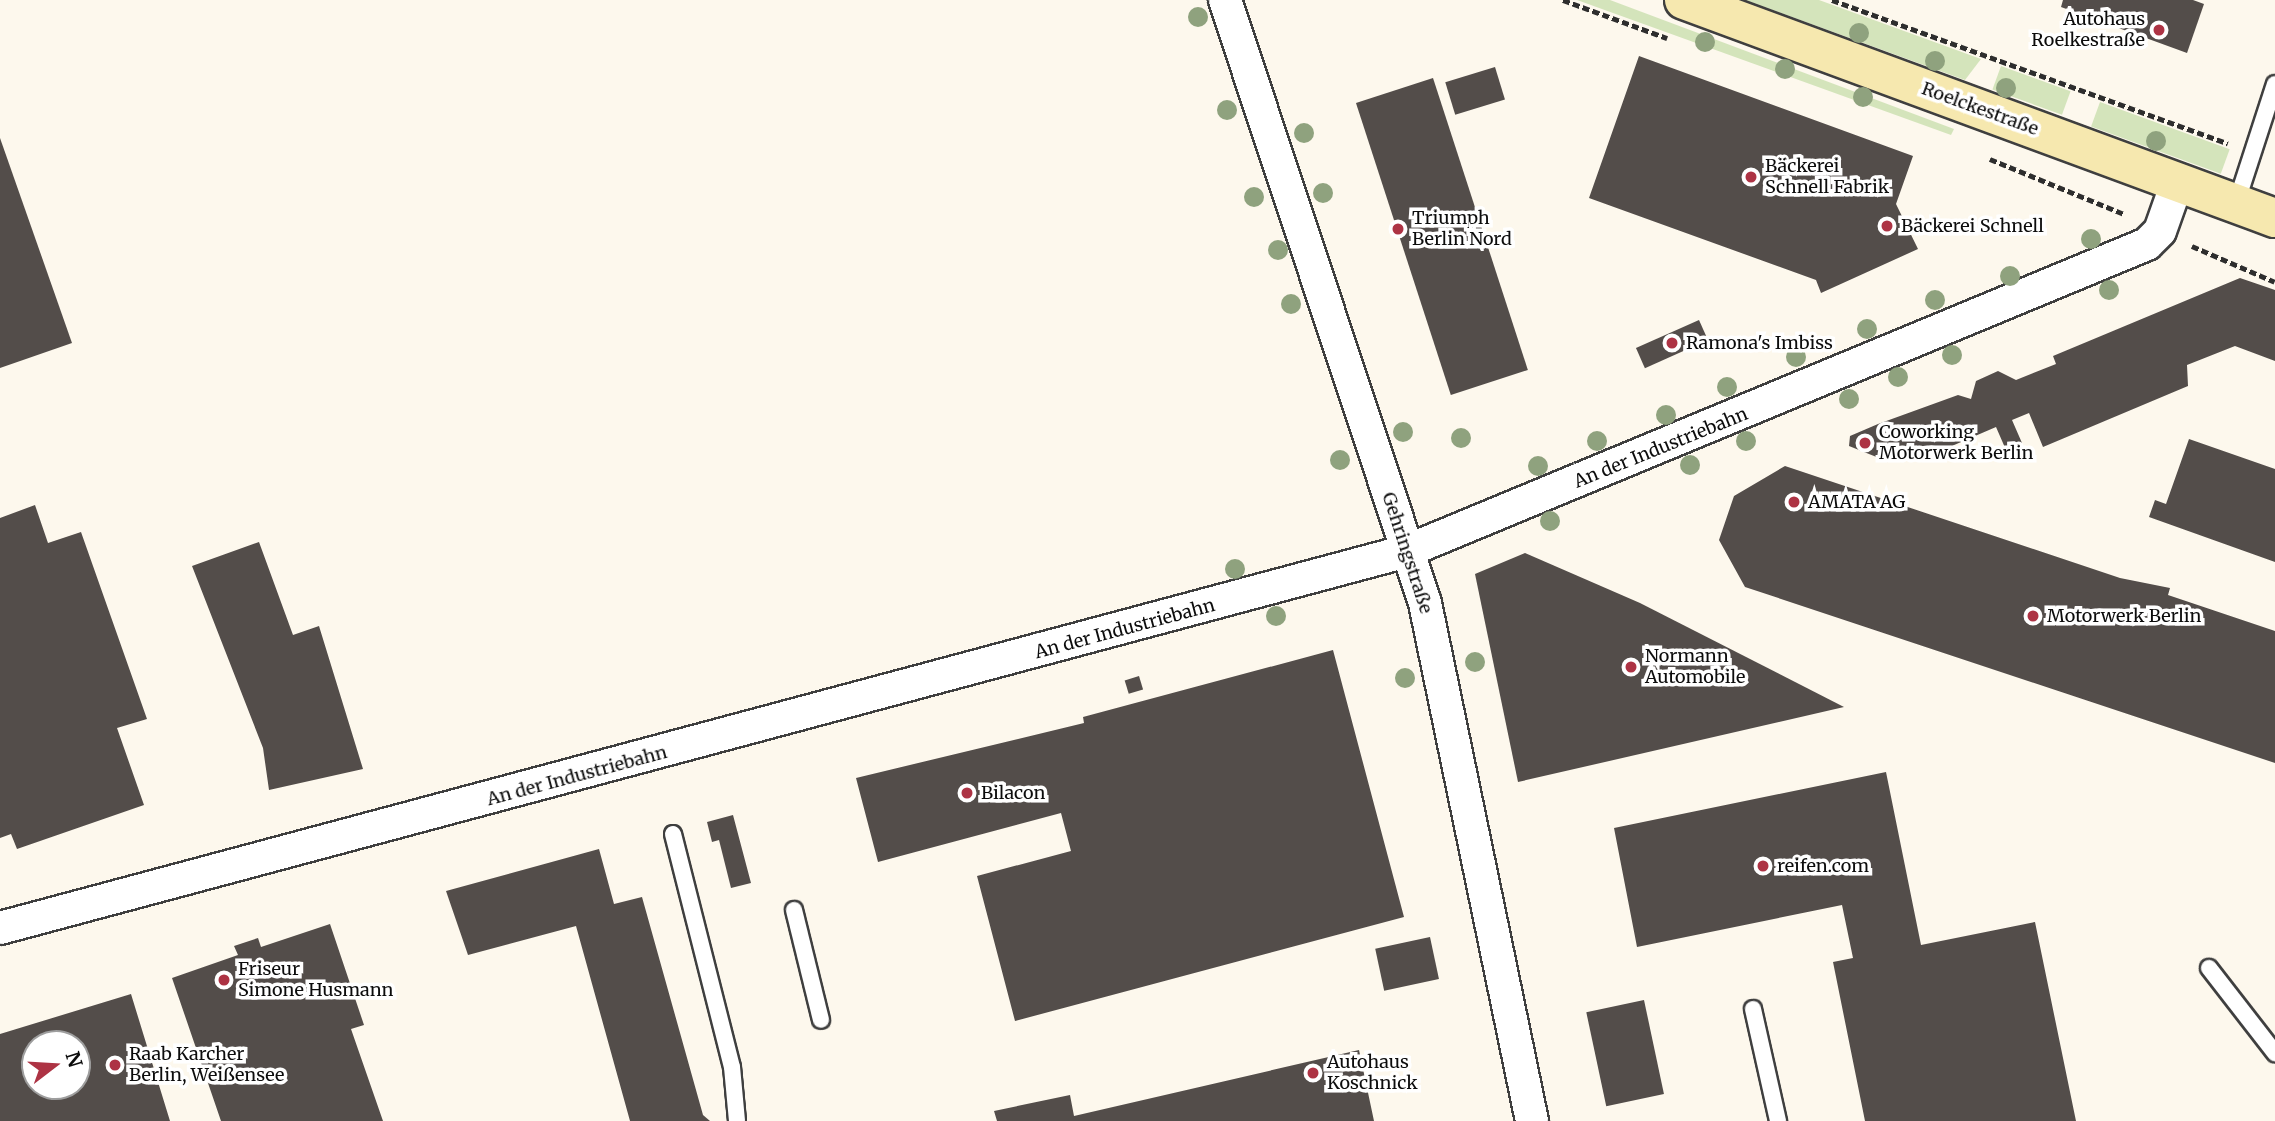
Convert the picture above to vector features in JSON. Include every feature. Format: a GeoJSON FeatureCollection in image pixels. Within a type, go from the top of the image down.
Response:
{"type":"FeatureCollection","features":[{"type":"Feature","properties":{"kind":"main road","name":"Roelckestraße"},"geometry":{"type":"LineString","coordinates":[[1684,0],[2275,218]]}},
{"type":"Feature","properties":{"kind":"street","name":"Gehringstraße"},"geometry":{"type":"LineString","coordinates":[[1225,0],[1407,551],[1430,630],[1532,1121]]}},
{"type":"Feature","properties":{"kind":"street","name":"An der Industriebahn"},"geometry":{"type":"LineString","coordinates":[[0,929],[1407,551],[2147,244],[2160,231],[2177,183]]}},
{"type":"Feature","properties":{"kind":"lane"},"geometry":{"type":"LineString","coordinates":[[2236,204],[2275,84]]}},
{"type":"Feature","properties":{"kind":"lane"},"geometry":{"type":"LineString","coordinates":[[673,834],[732,1068],[737,1121]]}},
{"type":"Feature","properties":{"kind":"lane"},"geometry":{"type":"LineString","coordinates":[[794,910],[821,1020]]}},
{"type":"Feature","properties":{"kind":"lane"},"geometry":{"type":"LineString","coordinates":[[2209,968],[2275,1053]]}},
{"type":"Feature","properties":{"kind":"lane"},"geometry":{"type":"LineString","coordinates":[[1754,1009],[1778,1121]]}},
{"type":"Feature","properties":{"kind":"path"},"geometry":{"type":"LineString","coordinates":[[1832,0],[2253,152]]}},
{"type":"Feature","properties":{"kind":"path"},"geometry":{"type":"LineString","coordinates":[[2197,248],[2275,282]]}},
{"type":"Feature","properties":{"kind":"green space"},"geometry":{"type":"Polygon","coordinates":[[[1577,0],[1610,0],[1954,129],[1951,135],[1577,0]]]}},
{"type":"Feature","properties":{"kind":"green space"},"geometry":{"type":"Polygon","coordinates":[[[1745,0],[1819,0],[1981,59],[1965,80],[1745,0]]]}},
{"type":"Feature","properties":{"kind":"green space"},"geometry":{"type":"Polygon","coordinates":[[[2001,66],[2071,91],[2062,115],[1992,89],[2001,66]]]}},
{"type":"Feature","properties":{"kind":"green space"},"geometry":{"type":"Polygon","coordinates":[[[2100,102],[2230,149],[2221,174],[2091,126],[2100,102]]]}},
{"type":"Feature","properties":{"kind":"building","name":"Autohaus Roelkestraße"},"geometry":{"type":"Polygon","coordinates":[[[2063,0],[2193,0],[2204,4],[2187,53],[2061,7],[2063,0]]]}},
{"type":"Feature","properties":{"kind":"building","name":"Bäckerei Schnell Fabrik"},"geometry":{"type":"Polygon","coordinates":[[[1639,56],[1913,156],[1896,204],[1918,249],[1821,293],[1816,280],[1589,198],[1639,56]]]}},
{"type":"Feature","properties":{"kind":"building"},"geometry":{"type":"Polygon","coordinates":[[[1495,67],[1505,100],[1455,115],[1445,82],[1495,67]]]}},
{"type":"Feature","properties":{"kind":"building"},"geometry":{"type":"Polygon","coordinates":[[[1433,78],[1528,370],[1451,395],[1356,103],[1433,78]]]}},
{"type":"Feature","properties":{"kind":"building"},"geometry":{"type":"Polygon","coordinates":[[[0,138],[72,343],[0,368],[0,138]]]}},
{"type":"Feature","properties":{"kind":"building"},"geometry":{"type":"Polygon","coordinates":[[[2240,278],[2275,290],[2275,361],[2235,346],[2187,365],[2188,386],[2043,447],[2029,413],[2012,420],[2022,443],[2006,450],[1996,427],[1917,461],[1911,448],[1884,460],[1849,446],[1850,436],[1878,424],[1958,395],[1971,399],[1976,381],[1998,371],[2016,380],[2056,364],[2053,356],[2240,278]]]}},
{"type":"Feature","properties":{"kind":"building","name":"Ramona's Imbiss"},"geometry":{"type":"Polygon","coordinates":[[[1699,320],[1708,340],[1645,368],[1636,348],[1699,320]]]}},
{"type":"Feature","properties":{"kind":"building"},"geometry":{"type":"Polygon","coordinates":[[[2189,439],[2275,469],[2275,562],[2149,517],[2155,500],[2166,504],[2189,439]]]}},
{"type":"Feature","properties":{"kind":"building","name":"Motorwerk Berlin"},"geometry":{"type":"Polygon","coordinates":[[[1785,466],[2120,578],[2170,588],[2168,595],[2275,631],[2275,763],[1745,587],[1719,540],[1734,496],[1785,466]]]}},
{"type":"Feature","properties":{"kind":"building"},"geometry":{"type":"Polygon","coordinates":[[[35,505],[48,543],[81,532],[147,719],[117,728],[144,805],[17,849],[11,834],[0,838],[0,518],[35,505]]]}},
{"type":"Feature","properties":{"kind":"building"},"geometry":{"type":"Polygon","coordinates":[[[259,542],[293,635],[319,626],[363,769],[269,790],[263,748],[192,566],[259,542]]]}},
{"type":"Feature","properties":{"kind":"building","name":"Normann Automobile"},"geometry":{"type":"Polygon","coordinates":[[[1525,553],[1640,603],[1844,707],[1518,782],[1475,574],[1525,553]]]}},
{"type":"Feature","properties":{"kind":"building"},"geometry":{"type":"Polygon","coordinates":[[[1333,650],[1404,917],[1015,1021],[977,876],[1071,851],[1061,813],[878,862],[856,778],[1084,723],[1083,717],[1333,650]]]}},
{"type":"Feature","properties":{"kind":"building"},"geometry":{"type":"Polygon","coordinates":[[[1139,676],[1143,689],[1129,694],[1125,680],[1139,676]]]}},
{"type":"Feature","properties":{"kind":"building"},"geometry":{"type":"Polygon","coordinates":[[[1886,772],[1921,945],[2035,922],[2076,1121],[1865,1121],[1833,962],[1853,958],[1842,905],[1637,947],[1614,828],[1886,772]]]}},
{"type":"Feature","properties":{"kind":"building"},"geometry":{"type":"Polygon","coordinates":[[[733,815],[751,883],[731,888],[719,840],[712,842],[707,822],[733,815]]]}},
{"type":"Feature","properties":{"kind":"building"},"geometry":{"type":"Polygon","coordinates":[[[599,849],[614,904],[642,897],[703,1115],[710,1121],[630,1121],[576,926],[468,955],[446,891],[599,849]]]}},
{"type":"Feature","properties":{"kind":"building"},"geometry":{"type":"Polygon","coordinates":[[[330,924],[364,1025],[351,1029],[383,1121],[221,1121],[172,978],[238,955],[234,946],[258,938],[261,947],[330,924]]]}},
{"type":"Feature","properties":{"kind":"building"},"geometry":{"type":"Polygon","coordinates":[[[1430,937],[1439,979],[1384,991],[1375,949],[1430,937]]]}},
{"type":"Feature","properties":{"kind":"building","name":"Raab Karcher Berlin, Weißensee"},"geometry":{"type":"Polygon","coordinates":[[[131,994],[170,1121],[0,1121],[0,1034],[131,994]]]}},
{"type":"Feature","properties":{"kind":"building"},"geometry":{"type":"Polygon","coordinates":[[[1644,1000],[1664,1094],[1606,1106],[1586,1012],[1644,1000]]]}},
{"type":"Feature","properties":{"kind":"building","name":"Autohaus Koschnick"},"geometry":{"type":"Polygon","coordinates":[[[1359,1050],[1374,1121],[997,1121],[994,1111],[1070,1095],[1074,1116],[1359,1050]]]}},
{"type":"Feature","properties":{"kind":"place","name":"Autohaus Roelkestraße"},"geometry":{"type":"Point","coordinates":[2159,30]}},
{"type":"Feature","properties":{"kind":"place","name":"Bäckerei Schnell Fabrik"},"geometry":{"type":"Point","coordinates":[1751,177]}},
{"type":"Feature","properties":{"kind":"place","name":"Bäckerei Schnell"},"geometry":{"type":"Point","coordinates":[1887,226]}},
{"type":"Feature","properties":{"kind":"place","name":"Triumph Berlin Nord"},"geometry":{"type":"Point","coordinates":[1398,229]}},
{"type":"Feature","properties":{"kind":"place","name":"Ramona's Imbiss"},"geometry":{"type":"Point","coordinates":[1672,343]}},
{"type":"Feature","properties":{"kind":"place","name":"Coworking Motorwerk Berlin"},"geometry":{"type":"Point","coordinates":[1865,443]}},
{"type":"Feature","properties":{"kind":"place","name":"AMATA AG"},"geometry":{"type":"Point","coordinates":[1794,502]}},
{"type":"Feature","properties":{"kind":"place","name":"Motorwerk Berlin"},"geometry":{"type":"Point","coordinates":[2033,616]}},
{"type":"Feature","properties":{"kind":"place","name":"Normann Automobile"},"geometry":{"type":"Point","coordinates":[1631,667]}},
{"type":"Feature","properties":{"kind":"place","name":"Bilacon"},"geometry":{"type":"Point","coordinates":[967,793]}},
{"type":"Feature","properties":{"kind":"place","name":"reifen.com"},"geometry":{"type":"Point","coordinates":[1763,866]}},
{"type":"Feature","properties":{"kind":"place","name":"Friseur Simone Husmann"},"geometry":{"type":"Point","coordinates":[224,980]}},
{"type":"Feature","properties":{"kind":"place","name":"Raab Karcher Berlin, Weißensee"},"geometry":{"type":"Point","coordinates":[115,1065]}},
{"type":"Feature","properties":{"kind":"place","name":"Autohaus Koschnick"},"geometry":{"type":"Point","coordinates":[1313,1073]}}]}
